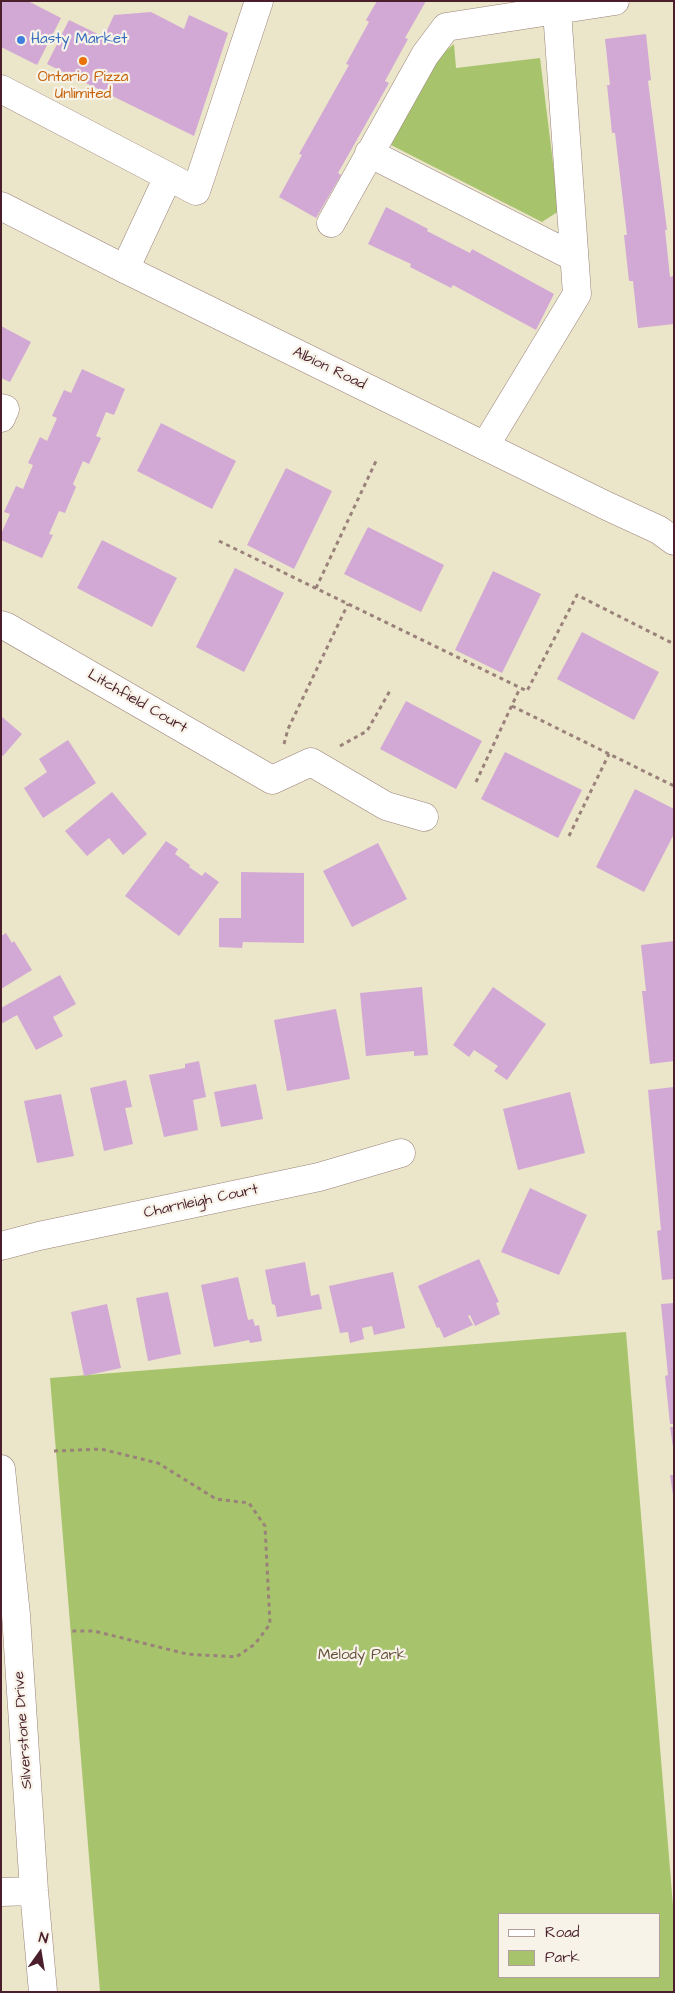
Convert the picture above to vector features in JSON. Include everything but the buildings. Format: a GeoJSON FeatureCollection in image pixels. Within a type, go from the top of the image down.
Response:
{"type":"FeatureCollection","features":[{"type":"Feature","properties":{"kind":"street"},"geometry":{"type":"LineString","coordinates":[[1,89],[196,192],[259,1]]}},
{"type":"Feature","properties":{"kind":"street"},"geometry":{"type":"LineString","coordinates":[[331,223],[425,55],[446,27],[615,1]]}},
{"type":"Feature","properties":{"kind":"street"},"geometry":{"type":"LineString","coordinates":[[485,446],[576,294],[557,11]]}},
{"type":"Feature","properties":{"kind":"street"},"geometry":{"type":"LineString","coordinates":[[369,153],[574,257]]}},
{"type":"Feature","properties":{"kind":"street"},"geometry":{"type":"LineString","coordinates":[[125,269],[168,177]]}},
{"type":"Feature","properties":{"kind":"street","name":"Albion Road"},"geometry":{"type":"LineString","coordinates":[[1,206],[607,506],[669,534]]}},
{"type":"Feature","properties":{"kind":"street"},"geometry":{"type":"LineString","coordinates":[[1,408],[5,410],[1,418]]}},
{"type":"Feature","properties":{"kind":"street","name":"Litchfield Court"},"geometry":{"type":"LineString","coordinates":[[1,625],[272,780]]}},
{"type":"Feature","properties":{"kind":"street"},"geometry":{"type":"LineString","coordinates":[[272,780],[311,762],[386,806],[424,817]]}},
{"type":"Feature","properties":{"kind":"street","name":"Charnleigh Court"},"geometry":{"type":"LineString","coordinates":[[1,1246],[49,1234],[319,1177],[401,1152]]}},
{"type":"Feature","properties":{"kind":"street","name":"Silverstone Drive"},"geometry":{"type":"LineString","coordinates":[[1,1469],[16,1614],[34,1891],[43,1992]]}},
{"type":"Feature","properties":{"kind":"street"},"geometry":{"type":"LineString","coordinates":[[1,1892],[34,1891]]}},
{"type":"Feature","properties":{"kind":"path"},"geometry":{"type":"LineString","coordinates":[[316,588],[378,459]]}},
{"type":"Feature","properties":{"kind":"path"},"geometry":{"type":"LineString","coordinates":[[219,541],[527,691],[577,595],[674,644]]}},
{"type":"Feature","properties":{"kind":"path"},"geometry":{"type":"LineString","coordinates":[[272,780],[288,729],[348,604]]}},
{"type":"Feature","properties":{"kind":"path"},"geometry":{"type":"LineString","coordinates":[[311,762],[367,731],[391,688]]}},
{"type":"Feature","properties":{"kind":"path"},"geometry":{"type":"LineString","coordinates":[[476,782],[520,688]]}},
{"type":"Feature","properties":{"kind":"path"},"geometry":{"type":"LineString","coordinates":[[512,706],[674,786]]}},
{"type":"Feature","properties":{"kind":"path"},"geometry":{"type":"LineString","coordinates":[[569,836],[609,754]]}},
{"type":"Feature","properties":{"kind":"path"},"geometry":{"type":"LineString","coordinates":[[54,1451],[101,1449],[158,1463],[216,1499],[249,1503],[265,1526],[270,1624],[255,1644],[236,1656],[187,1654],[94,1631],[72,1631]]}},
{"type":"Feature","properties":{"kind":"green space"},"geometry":{"type":"Polygon","coordinates":[[[454,44],[456,68],[540,58],[559,211],[542,222],[391,145],[438,57],[454,44]]]}},
{"type":"Feature","properties":{"kind":"green space","name":"Melody Park"},"geometry":{"type":"Polygon","coordinates":[[[626,1332],[674,1918],[674,1992],[100,1992],[50,1378],[626,1332]]]}},
{"type":"Feature","properties":{"kind":"place","name":"Hasty Market"},"geometry":{"type":"Point","coordinates":[21,40]}},
{"type":"Feature","properties":{"kind":"place","name":"Ontario Pizza Unlimited"},"geometry":{"type":"Point","coordinates":[83,61]}}]}
